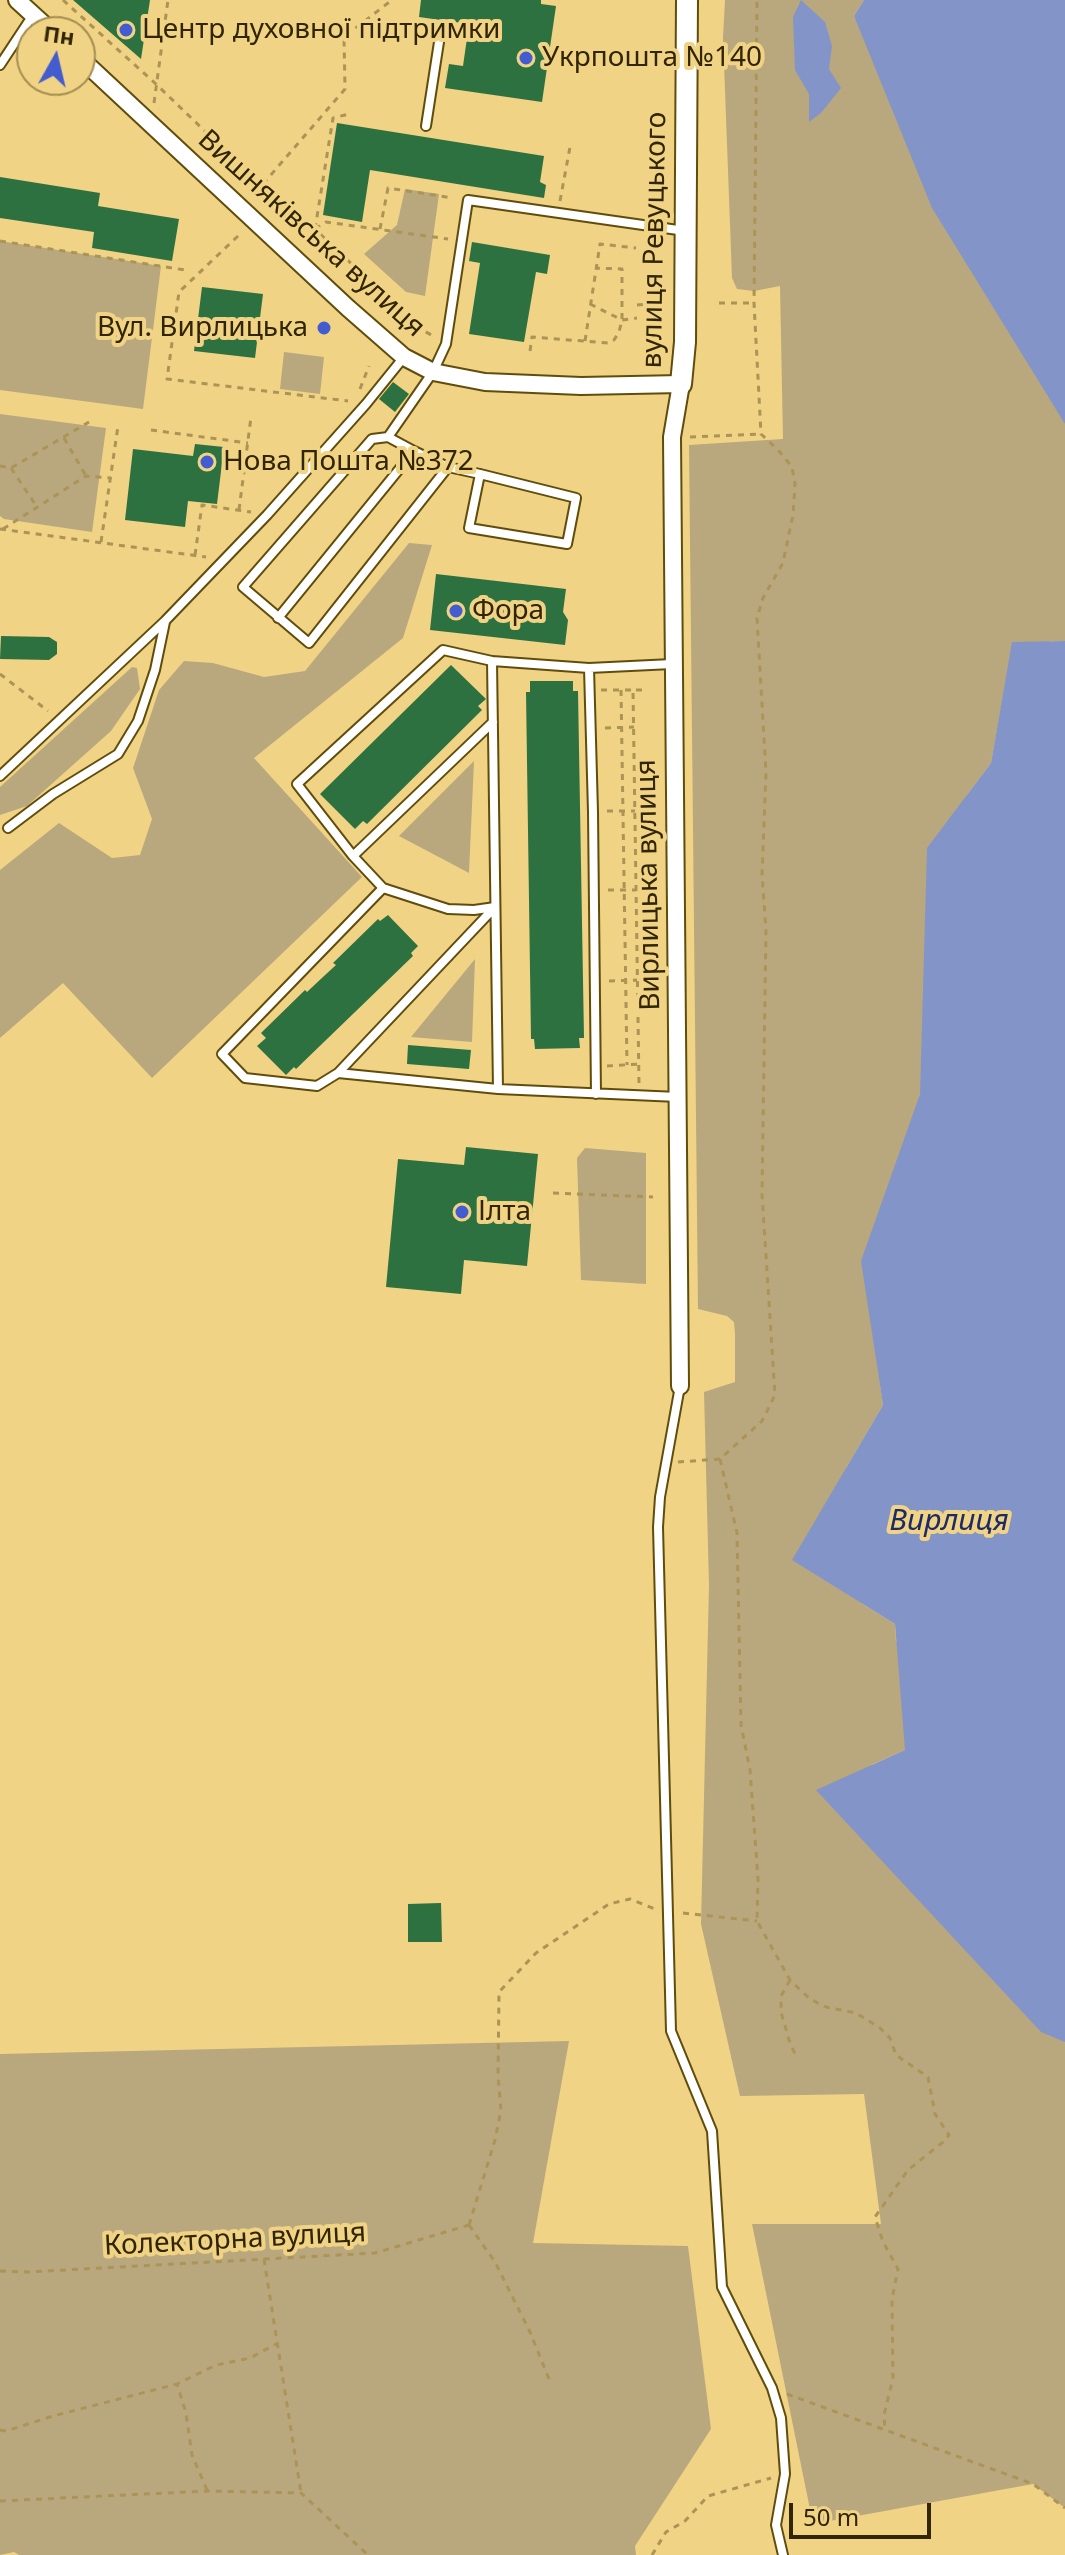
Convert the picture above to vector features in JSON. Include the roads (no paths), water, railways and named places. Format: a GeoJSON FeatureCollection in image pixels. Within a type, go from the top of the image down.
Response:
{"type":"FeatureCollection","features":[{"type":"Feature","properties":{"kind":"street"},"geometry":{"type":"LineString","coordinates":[[17,0],[33,15]]}},
{"type":"Feature","properties":{"kind":"street","name":"вулиця Ревуцького"},"geometry":{"type":"LineString","coordinates":[[681,384],[685,342],[687,0]]}},
{"type":"Feature","properties":{"kind":"street","name":"Вишняківська вулиця"},"geometry":{"type":"LineString","coordinates":[[96,73],[404,357],[433,372],[499,383],[595,386],[681,384]]}},
{"type":"Feature","properties":{"kind":"street","name":"Вирлицька вулиця"},"geometry":{"type":"LineString","coordinates":[[680,1386],[672,437],[681,384]]}},
{"type":"Feature","properties":{"kind":"lane"},"geometry":{"type":"LineString","coordinates":[[0,65],[33,15]]}},
{"type":"Feature","properties":{"kind":"lane"},"geometry":{"type":"LineString","coordinates":[[426,126],[441,29]]}},
{"type":"Feature","properties":{"kind":"lane"},"geometry":{"type":"LineString","coordinates":[[388,437],[433,372],[446,344],[468,200],[686,232]]}},
{"type":"Feature","properties":{"kind":"lane"},"geometry":{"type":"LineString","coordinates":[[0,776],[165,621],[267,515],[404,357]]}},
{"type":"Feature","properties":{"kind":"lane"},"geometry":{"type":"LineString","coordinates":[[448,467],[309,643],[243,587],[372,439],[388,437],[448,467],[480,474],[576,498],[567,544],[469,528],[480,474]]}},
{"type":"Feature","properties":{"kind":"lane"},"geometry":{"type":"LineString","coordinates":[[278,618],[414,451]]}},
{"type":"Feature","properties":{"kind":"lane"},"geometry":{"type":"LineString","coordinates":[[8,828],[53,794],[118,754],[138,721],[155,670],[165,621]]}},
{"type":"Feature","properties":{"kind":"lane"},"geometry":{"type":"LineString","coordinates":[[495,907],[448,909],[383,888],[353,856],[297,784],[443,650],[492,661],[589,668],[672,664]]}},
{"type":"Feature","properties":{"kind":"lane"},"geometry":{"type":"LineString","coordinates":[[492,661],[498,1089]]}},
{"type":"Feature","properties":{"kind":"lane"},"geometry":{"type":"LineString","coordinates":[[589,668],[596,1094]]}},
{"type":"Feature","properties":{"kind":"lane"},"geometry":{"type":"LineString","coordinates":[[353,856],[493,722]]}},
{"type":"Feature","properties":{"kind":"lane"},"geometry":{"type":"LineString","coordinates":[[383,888],[222,1054],[245,1078],[317,1086],[338,1073],[495,907]]}},
{"type":"Feature","properties":{"kind":"lane"},"geometry":{"type":"LineString","coordinates":[[338,1073],[498,1089],[678,1097]]}},
{"type":"Feature","properties":{"kind":"lane"},"geometry":{"type":"LineString","coordinates":[[680,1386],[658,1527],[671,2031],[712,2131],[722,2287],[772,2388],[781,2418],[785,2474],[776,2525],[783,2555]]}},
{"type":"Feature","properties":{"kind":"water"},"geometry":{"type":"Polygon","coordinates":[[[801,0],[825,22],[832,46],[829,69],[841,88],[821,113],[809,122],[809,94],[795,70],[793,17],[801,0]]]}},
{"type":"Feature","properties":{"kind":"water"},"geometry":{"type":"Polygon","coordinates":[[[864,0],[1065,0],[1065,424],[932,208],[854,16],[864,0]]]}},
{"type":"Feature","properties":{"kind":"water","name":"Вирлиця"},"geometry":{"type":"Polygon","coordinates":[[[1065,641],[1065,2042],[1041,2032],[816,1790],[905,1750],[895,1624],[792,1560],[883,1405],[861,1261],[920,1094],[927,848],[991,763],[1012,642],[1065,641]]]}},
{"type":"Feature","properties":{"kind":"place","name":"Центр духовної підтримки"},"geometry":{"type":"Point","coordinates":[126,30]}},
{"type":"Feature","properties":{"kind":"place","name":"Укрпошта №140"},"geometry":{"type":"Point","coordinates":[526,58]}},
{"type":"Feature","properties":{"kind":"place","name":"Вул. Вирлицька"},"geometry":{"type":"Point","coordinates":[324,328]}},
{"type":"Feature","properties":{"kind":"place","name":"Нова Пошта №372"},"geometry":{"type":"Point","coordinates":[207,462]}},
{"type":"Feature","properties":{"kind":"place","name":"Фора"},"geometry":{"type":"Point","coordinates":[456,611]}},
{"type":"Feature","properties":{"kind":"place","name":"Ілта"},"geometry":{"type":"Point","coordinates":[462,1212]}}]}
